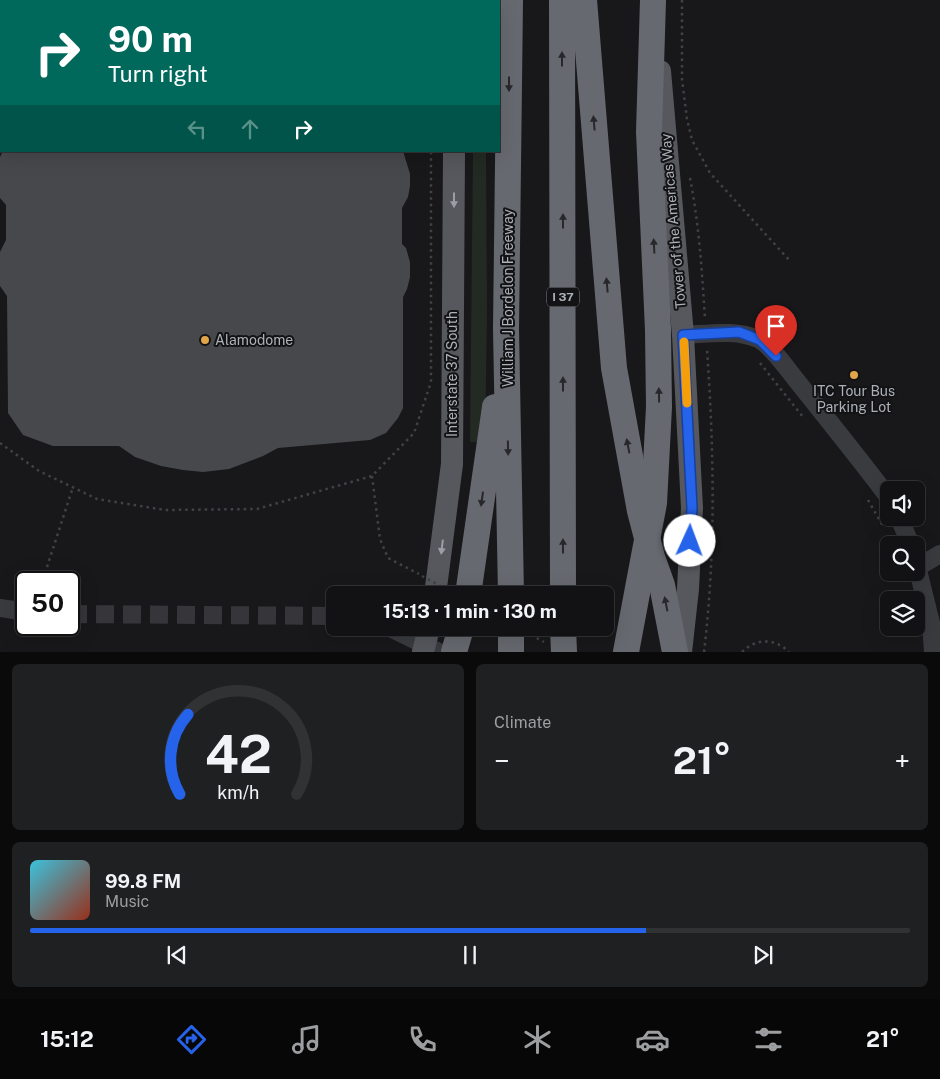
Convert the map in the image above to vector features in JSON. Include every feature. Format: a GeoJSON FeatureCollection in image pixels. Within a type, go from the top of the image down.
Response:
{"type":"FeatureCollection","features":[{"type":"Feature","properties":{"kind":"highway","name":"William J Bordelon Freeway"},"geometry":{"type":"LineString","coordinates":[[510,0],[506,329],[511,586]]}},
{"type":"Feature","properties":{"kind":"highway","name":"I 37"},"geometry":{"type":"LineString","coordinates":[[562,0],[564,586]]}},
{"type":"Feature","properties":{"kind":"highway"},"geometry":{"type":"LineString","coordinates":[[584,0],[614,368],[640,511],[652,557],[662,585],[675,652]]}},
{"type":"Feature","properties":{"kind":"highway"},"geometry":{"type":"LineString","coordinates":[[626,652],[654,503],[659,407],[658,330],[649,132],[654,0]]}},
{"type":"Feature","properties":{"kind":"highway"},"geometry":{"type":"LineString","coordinates":[[470,583],[506,329]]}},
{"type":"Feature","properties":{"kind":"highway"},"geometry":{"type":"LineString","coordinates":[[454,652],[459,636]]}},
{"type":"Feature","properties":{"kind":"main road","name":"Tower of the Americas Way"},"geometry":{"type":"LineString","coordinates":[[654,0],[683,335],[692,508],[688,589],[681,652]]}},
{"type":"Feature","properties":{"kind":"main road","name":"Interstate 37 South"},"geometry":{"type":"LineString","coordinates":[[436,586],[452,464],[454,152]]}},
{"type":"Feature","properties":{"kind":"street"},"geometry":{"type":"LineString","coordinates":[[683,335],[739,332],[760,340],[788,371],[880,486]]}},
{"type":"Feature","properties":{"kind":"street"},"geometry":{"type":"LineString","coordinates":[[925,561],[940,554]]}},
{"type":"Feature","properties":{"kind":"street"},"geometry":{"type":"LineString","coordinates":[[921,581],[931,623],[933,652]]}},
{"type":"Feature","properties":{"kind":"street"},"geometry":{"type":"LineString","coordinates":[[0,608],[15,610]]}},
{"type":"Feature","properties":{"kind":"street"},"geometry":{"type":"LineString","coordinates":[[410,636],[429,644]]}},
{"type":"Feature","properties":{"kind":"path"},"geometry":{"type":"LineString","coordinates":[[682,0],[682,79],[687,119],[692,140],[710,173],[790,261]]}},
{"type":"Feature","properties":{"kind":"path"},"geometry":{"type":"LineString","coordinates":[[0,442],[39,471],[97,498],[165,510],[257,509],[372,476],[414,433],[431,382],[432,152]]}},
{"type":"Feature","properties":{"kind":"path"},"geometry":{"type":"LineString","coordinates":[[755,357],[805,420]]}},
{"type":"Feature","properties":{"kind":"path"},"geometry":{"type":"LineString","coordinates":[[372,476],[380,539],[388,558],[440,586]]}},
{"type":"Feature","properties":{"kind":"path"},"geometry":{"type":"LineString","coordinates":[[47,567],[73,487]]}},
{"type":"Feature","properties":{"kind":"path"},"geometry":{"type":"LineString","coordinates":[[865,494],[886,531]]}},
{"type":"Feature","properties":{"kind":"path"},"geometry":{"type":"LineString","coordinates":[[516,637],[558,641]]}},
{"type":"Feature","properties":{"kind":"path"},"geometry":{"type":"LineString","coordinates":[[742,652],[748,646],[759,641],[771,641],[783,646],[789,652]]}},
{"type":"Feature","properties":{"kind":"shaded area"},"geometry":{"type":"Polygon","coordinates":[[[473,152],[486,152],[487,312],[485,442],[470,442],[473,152]]]}},
{"type":"Feature","properties":{"kind":"building","name":"Alamodome"},"geometry":{"type":"Polygon","coordinates":[[[2,152],[403,152],[410,174],[410,186],[408,197],[402,208],[402,244],[406,248],[410,262],[410,277],[403,297],[403,408],[398,418],[386,433],[370,440],[278,448],[229,469],[203,472],[161,466],[135,457],[119,446],[53,446],[23,435],[8,413],[7,296],[0,286],[0,252],[6,240],[6,205],[0,198],[0,157],[2,152]]]}},
{"type":"Feature","properties":{"kind":"tunnel"},"geometry":{"type":"LineString","coordinates":[[80,614],[326,616]]}},
{"type":"Feature","properties":{"kind":"slow traffic"},"geometry":{"type":"LineString","coordinates":[[684,342],[687,403]]}},
{"type":"Feature","properties":{"kind":"place","name":"Alamodome"},"geometry":{"type":"Point","coordinates":[205,340]}},
{"type":"Feature","properties":{"kind":"place","name":"ITC Tour Bus Parking Lot"},"geometry":{"type":"Point","coordinates":[854,375]}},
{"type":"Feature","properties":{"kind":"route"},"geometry":{"type":"LineString","coordinates":[[690,541],[692,508],[683,335],[739,332],[760,340],[776,356]]}}]}
